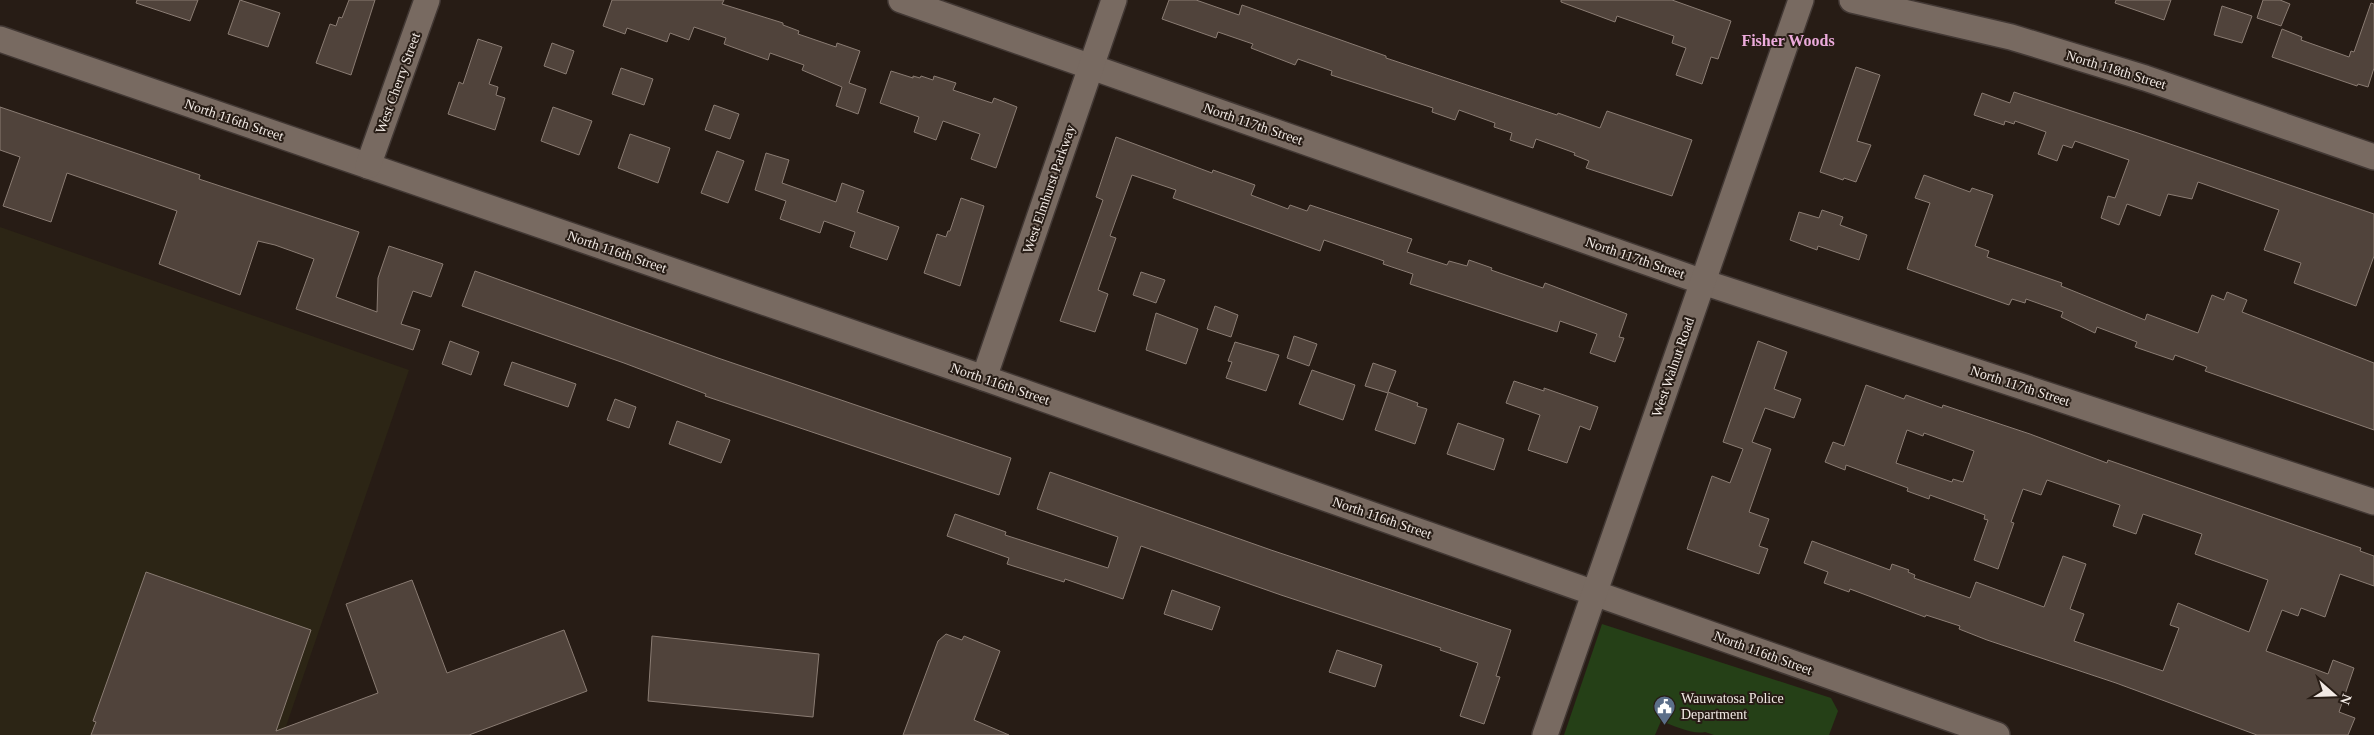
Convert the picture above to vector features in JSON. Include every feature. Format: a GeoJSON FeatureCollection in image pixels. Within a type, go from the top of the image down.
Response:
{"type":"FeatureCollection","features":[{"type":"Feature","properties":{"kind":"street","name":"West Cherry Street"},"geometry":{"type":"LineString","coordinates":[[368,166],[427,0]]}},
{"type":"Feature","properties":{"kind":"street","name":"North 117th Street"},"geometry":{"type":"LineString","coordinates":[[902,0],[1702,282],[2374,502]]}},
{"type":"Feature","properties":{"kind":"street","name":"West Elmhurst Parkway"},"geometry":{"type":"LineString","coordinates":[[984,378],[1114,0]]}},
{"type":"Feature","properties":{"kind":"street","name":"West Walnut Road"},"geometry":{"type":"LineString","coordinates":[[1545,735],[1801,0]]}},
{"type":"Feature","properties":{"kind":"street","name":"North 118th Street"},"geometry":{"type":"LineString","coordinates":[[1852,0],[2010,38],[2127,72],[2374,158]]}},
{"type":"Feature","properties":{"kind":"street","name":"North 116th Street"},"geometry":{"type":"LineString","coordinates":[[0,39],[984,378],[1997,735]]}},
{"type":"Feature","properties":{"kind":"shaded area"},"geometry":{"type":"Polygon","coordinates":[[[0,227],[409,370],[283,735],[0,735],[0,227]]]}},
{"type":"Feature","properties":{"kind":"green space"},"geometry":{"type":"Polygon","coordinates":[[[1602,624],[1831,698],[1838,711],[1829,735],[1714,735],[1705,732],[1689,731],[1661,721],[1655,735],[1564,735],[1602,624]]]}},
{"type":"Feature","properties":{"kind":"building"},"geometry":{"type":"Polygon","coordinates":[[[137,0],[198,0],[190,21],[136,3],[137,0]]]}},
{"type":"Feature","properties":{"kind":"building"},"geometry":{"type":"Polygon","coordinates":[[[240,0],[280,13],[268,47],[228,34],[240,0]]]}},
{"type":"Feature","properties":{"kind":"building"},"geometry":{"type":"Polygon","coordinates":[[[349,0],[375,0],[351,75],[316,63],[330,24],[336,26],[339,17],[342,18],[349,0]]]}},
{"type":"Feature","properties":{"kind":"building"},"geometry":{"type":"Polygon","coordinates":[[[612,0],[724,0],[722,4],[783,23],[783,25],[799,31],[798,34],[836,47],[837,43],[860,51],[849,83],[866,89],[858,114],[836,106],[842,87],[802,70],[804,65],[770,53],[768,60],[724,44],[726,38],[694,27],[689,40],[670,33],[667,42],[627,28],[625,34],[603,26],[612,0]]]}},
{"type":"Feature","properties":{"kind":"building"},"geometry":{"type":"Polygon","coordinates":[[[1169,0],[1196,0],[1239,15],[1242,5],[1386,56],[1386,58],[1600,128],[1607,111],[1692,140],[1672,196],[1586,168],[1589,161],[1574,155],[1575,153],[1536,139],[1533,148],[1510,140],[1512,133],[1494,127],[1495,123],[1459,110],[1455,120],[1432,112],[1433,108],[1331,75],[1332,71],[1298,59],[1295,65],[1251,48],[1253,44],[1218,32],[1216,38],[1162,19],[1169,0]]]}},
{"type":"Feature","properties":{"kind":"building"},"geometry":{"type":"Polygon","coordinates":[[[1561,0],[1672,0],[1731,21],[1718,59],[1711,57],[1702,84],[1676,75],[1686,48],[1672,43],[1674,36],[1617,16],[1615,22],[1561,2],[1561,0]]]}},
{"type":"Feature","properties":{"kind":"building"},"geometry":{"type":"Polygon","coordinates":[[[2116,0],[2171,0],[2164,20],[2115,3],[2116,0]]]}},
{"type":"Feature","properties":{"kind":"building"},"geometry":{"type":"Polygon","coordinates":[[[2263,0],[2280,0],[2290,4],[2281,26],[2257,18],[2263,0]]]}},
{"type":"Feature","properties":{"kind":"building"},"geometry":{"type":"Polygon","coordinates":[[[2371,3],[2374,4],[2374,68],[2368,87],[2358,84],[2357,86],[2272,57],[2282,29],[2302,37],[2301,40],[2349,57],[2351,51],[2354,52],[2371,3]]]}},
{"type":"Feature","properties":{"kind":"building"},"geometry":{"type":"Polygon","coordinates":[[[2222,6],[2252,16],[2242,43],[2214,35],[2222,6]]]}},
{"type":"Feature","properties":{"kind":"building"},"geometry":{"type":"Polygon","coordinates":[[[478,39],[502,47],[489,84],[498,87],[496,95],[505,98],[495,130],[448,114],[459,82],[463,84],[478,39]]]}},
{"type":"Feature","properties":{"kind":"building"},"geometry":{"type":"Polygon","coordinates":[[[552,43],[574,51],[566,74],[544,66],[552,43]]]}},
{"type":"Feature","properties":{"kind":"building"},"geometry":{"type":"Polygon","coordinates":[[[1856,67],[1880,75],[1857,141],[1871,145],[1856,182],[1844,178],[1843,180],[1820,172],[1856,67]]]}},
{"type":"Feature","properties":{"kind":"building"},"geometry":{"type":"Polygon","coordinates":[[[621,68],[653,79],[644,105],[612,94],[621,68]]]}},
{"type":"Feature","properties":{"kind":"building"},"geometry":{"type":"Polygon","coordinates":[[[891,71],[913,78],[913,76],[920,78],[921,76],[933,80],[934,76],[956,83],[953,90],[992,103],[994,98],[1017,107],[996,168],[971,159],[980,134],[943,121],[936,140],[914,132],[919,117],[880,103],[891,71]]]}},
{"type":"Feature","properties":{"kind":"building"},"geometry":{"type":"Polygon","coordinates":[[[2014,92],[2374,214],[2374,256],[2356,306],[2294,283],[2301,263],[2264,250],[2279,210],[2198,182],[2192,199],[2168,194],[2160,216],[2127,204],[2119,225],[2101,218],[2108,196],[2115,198],[2129,160],[2075,141],[2072,148],[2063,145],[2057,161],[2038,154],[2046,132],[2015,121],[2014,124],[2005,121],[2004,125],[1974,115],[1982,93],[2010,103],[2014,92]]]}},
{"type":"Feature","properties":{"kind":"building"},"geometry":{"type":"Polygon","coordinates":[[[714,105],[739,114],[730,139],[705,130],[714,105]]]}},
{"type":"Feature","properties":{"kind":"building"},"geometry":{"type":"Polygon","coordinates":[[[0,107],[200,175],[199,179],[359,232],[336,297],[377,312],[378,278],[389,246],[443,264],[431,297],[413,291],[401,324],[420,330],[413,350],[296,309],[314,259],[275,245],[258,241],[240,295],[159,264],[177,211],[67,173],[51,222],[3,206],[20,157],[0,150],[0,107]]]}},
{"type":"Feature","properties":{"kind":"building"},"geometry":{"type":"Polygon","coordinates":[[[553,107],[592,121],[579,155],[541,141],[553,107]]]}},
{"type":"Feature","properties":{"kind":"building"},"geometry":{"type":"Polygon","coordinates":[[[630,134],[670,148],[658,183],[618,168],[630,134]]]}},
{"type":"Feature","properties":{"kind":"building"},"geometry":{"type":"Polygon","coordinates":[[[1116,137],[1212,173],[1213,170],[1255,185],[1251,195],[1288,209],[1290,205],[1307,211],[1310,205],[1412,239],[1407,252],[1447,265],[1449,261],[1467,266],[1469,260],[1492,268],[1491,270],[1543,288],[1545,283],[1627,314],[1619,337],[1624,338],[1615,362],[1590,353],[1597,334],[1560,321],[1557,332],[1410,284],[1413,274],[1383,264],[1384,261],[1324,240],[1320,251],[1173,198],[1176,190],[1132,175],[1110,236],[1116,238],[1098,290],[1108,294],[1095,332],[1060,321],[1103,200],[1096,197],[1116,137]]]}},
{"type":"Feature","properties":{"kind":"building"},"geometry":{"type":"Polygon","coordinates":[[[717,151],[744,161],[728,203],[701,193],[717,151]]]}},
{"type":"Feature","properties":{"kind":"building"},"geometry":{"type":"Polygon","coordinates":[[[766,153],[789,160],[782,183],[836,202],[842,183],[864,191],[857,212],[899,227],[887,260],[850,247],[855,232],[824,221],[820,233],[780,219],[786,201],[755,190],[766,153]]]}},
{"type":"Feature","properties":{"kind":"building"},"geometry":{"type":"Polygon","coordinates":[[[1924,175],[1970,192],[1972,188],[1993,195],[1975,246],[1989,251],[1987,257],[2062,283],[2061,286],[2145,320],[2147,314],[2198,333],[2212,295],[2224,300],[2227,292],[2247,300],[2242,312],[2374,363],[2374,430],[2205,371],[2207,367],[2175,355],[2173,360],[2135,347],[2137,342],[2097,327],[2095,333],[2061,317],[2063,312],[2026,299],[2025,303],[2012,299],[2009,305],[1907,269],[1930,203],[1915,198],[1924,175]]]}},
{"type":"Feature","properties":{"kind":"building"},"geometry":{"type":"Polygon","coordinates":[[[961,198],[984,206],[960,286],[924,273],[937,234],[946,237],[948,231],[950,231],[961,198]]]}},
{"type":"Feature","properties":{"kind":"building"},"geometry":{"type":"Polygon","coordinates":[[[1822,210],[1843,217],[1840,225],[1867,235],[1859,260],[1818,246],[1817,250],[1790,240],[1799,212],[1819,218],[1822,210]]]}},
{"type":"Feature","properties":{"kind":"building"},"geometry":{"type":"Polygon","coordinates":[[[475,271],[718,358],[1011,458],[999,495],[705,396],[706,394],[624,363],[462,306],[475,271]]]}},
{"type":"Feature","properties":{"kind":"building"},"geometry":{"type":"Polygon","coordinates":[[[1141,272],[1165,280],[1156,303],[1133,295],[1141,272]]]}},
{"type":"Feature","properties":{"kind":"building"},"geometry":{"type":"Polygon","coordinates":[[[1215,306],[1238,315],[1231,337],[1207,329],[1215,306]]]}},
{"type":"Feature","properties":{"kind":"building"},"geometry":{"type":"Polygon","coordinates":[[[1156,313],[1198,329],[1186,364],[1146,350],[1156,313]]]}},
{"type":"Feature","properties":{"kind":"building"},"geometry":{"type":"Polygon","coordinates":[[[1294,336],[1317,344],[1309,366],[1287,358],[1294,336]]]}},
{"type":"Feature","properties":{"kind":"building"},"geometry":{"type":"Polygon","coordinates":[[[450,341],[479,352],[471,375],[442,364],[450,341]]]}},
{"type":"Feature","properties":{"kind":"building"},"geometry":{"type":"Polygon","coordinates":[[[1758,341],[1787,352],[1774,389],[1801,399],[1794,418],[1765,408],[1752,442],[1771,449],[1749,512],[1769,519],[1759,546],[1768,549],[1759,574],[1687,549],[1712,476],[1730,483],[1743,449],[1723,442],[1758,341]]]}},
{"type":"Feature","properties":{"kind":"building"},"geometry":{"type":"Polygon","coordinates":[[[1235,342],[1279,355],[1266,391],[1226,378],[1232,362],[1228,361],[1235,342]]]}},
{"type":"Feature","properties":{"kind":"building"},"geometry":{"type":"Polygon","coordinates":[[[512,362],[576,384],[568,407],[504,385],[512,362]]]}},
{"type":"Feature","properties":{"kind":"building"},"geometry":{"type":"Polygon","coordinates":[[[1373,363],[1396,371],[1388,392],[1418,403],[1417,406],[1427,409],[1415,444],[1375,430],[1388,393],[1365,386],[1373,363]]]}},
{"type":"Feature","properties":{"kind":"building"},"geometry":{"type":"Polygon","coordinates":[[[1312,370],[1355,385],[1343,420],[1299,404],[1312,370]]]}},
{"type":"Feature","properties":{"kind":"building"},"geometry":{"type":"Polygon","coordinates":[[[1514,381],[1544,391],[1544,388],[1598,407],[1590,430],[1580,426],[1567,463],[1528,450],[1540,415],[1506,403],[1514,381]]]}},
{"type":"Feature","properties":{"kind":"building"},"geometry":{"type":"Polygon","coordinates":[[[1866,385],[1904,399],[1906,395],[1942,408],[1943,405],[2030,434],[2107,463],[2108,460],[2361,548],[2360,551],[2374,556],[2374,586],[2340,574],[2325,617],[2301,608],[2298,616],[2282,610],[2266,651],[2328,674],[2333,660],[2354,668],[2339,712],[2355,718],[2348,735],[2257,735],[2116,683],[1987,640],[1959,629],[1960,626],[1926,615],[1925,617],[1850,589],[1849,592],[1824,583],[1828,572],[1804,563],[1812,541],[1890,570],[1892,564],[1909,570],[1908,572],[1915,575],[1914,578],[1970,598],[1976,582],[2044,607],[2063,556],[2086,564],[2070,609],[2084,614],[2074,641],[2163,671],[2179,628],[2170,625],[2178,603],[2249,632],[2268,580],[2195,554],[2202,534],[2143,514],[2136,534],[2113,526],[2120,505],[2047,480],[2041,495],[2023,489],[2011,522],[2014,523],[1998,569],[1974,560],[1988,520],[1984,519],[1985,515],[1930,495],[1929,499],[1907,491],[1908,488],[1846,465],[1845,470],[1825,462],[1833,442],[1844,446],[1866,385]],[[1907,430],[1896,463],[1952,482],[1953,479],[1963,482],[1974,451],[1924,433],[1923,436],[1907,430]]]}},
{"type":"Feature","properties":{"kind":"building"},"geometry":{"type":"Polygon","coordinates":[[[615,399],[636,407],[629,428],[607,420],[615,399]]]}},
{"type":"Feature","properties":{"kind":"building"},"geometry":{"type":"Polygon","coordinates":[[[677,421],[730,440],[721,463],[669,444],[677,421]]]}},
{"type":"Feature","properties":{"kind":"building"},"geometry":{"type":"Polygon","coordinates":[[[1458,423],[1504,439],[1494,470],[1447,454],[1458,423]]]}},
{"type":"Feature","properties":{"kind":"building"},"geometry":{"type":"Polygon","coordinates":[[[1050,472],[1271,550],[1511,630],[1496,676],[1500,677],[1484,724],[1460,716],[1478,663],[1440,650],[1441,648],[1141,546],[1123,599],[1065,579],[1064,582],[1007,564],[1009,558],[947,536],[955,514],[1006,532],[1005,535],[1108,568],[1118,537],[1037,509],[1050,472]]]}},
{"type":"Feature","properties":{"kind":"building"},"geometry":{"type":"Polygon","coordinates":[[[146,572],[311,630],[276,731],[378,693],[346,604],[412,580],[447,673],[564,630],[587,691],[469,735],[91,735],[96,722],[93,721],[146,572]]]}},
{"type":"Feature","properties":{"kind":"building"},"geometry":{"type":"Polygon","coordinates":[[[1172,590],[1220,607],[1212,630],[1164,614],[1172,590]]]}},
{"type":"Feature","properties":{"kind":"building"},"geometry":{"type":"Polygon","coordinates":[[[946,634],[962,640],[964,636],[1000,651],[974,720],[1009,735],[903,735],[938,641],[946,634]]]}},
{"type":"Feature","properties":{"kind":"building"},"geometry":{"type":"Polygon","coordinates":[[[652,636],[819,654],[813,717],[648,701],[652,636]]]}},
{"type":"Feature","properties":{"kind":"building"},"geometry":{"type":"Polygon","coordinates":[[[1337,650],[1382,665],[1375,687],[1329,672],[1337,650]]]}},
{"type":"Feature","properties":{"kind":"place","name":"Wauwatosa Police Department"},"geometry":{"type":"Point","coordinates":[1665,725]}},
{"type":"Feature","properties":{"kind":"district","name":"Fisher Woods"},"geometry":{"type":"Point","coordinates":[1788,40]}}]}
